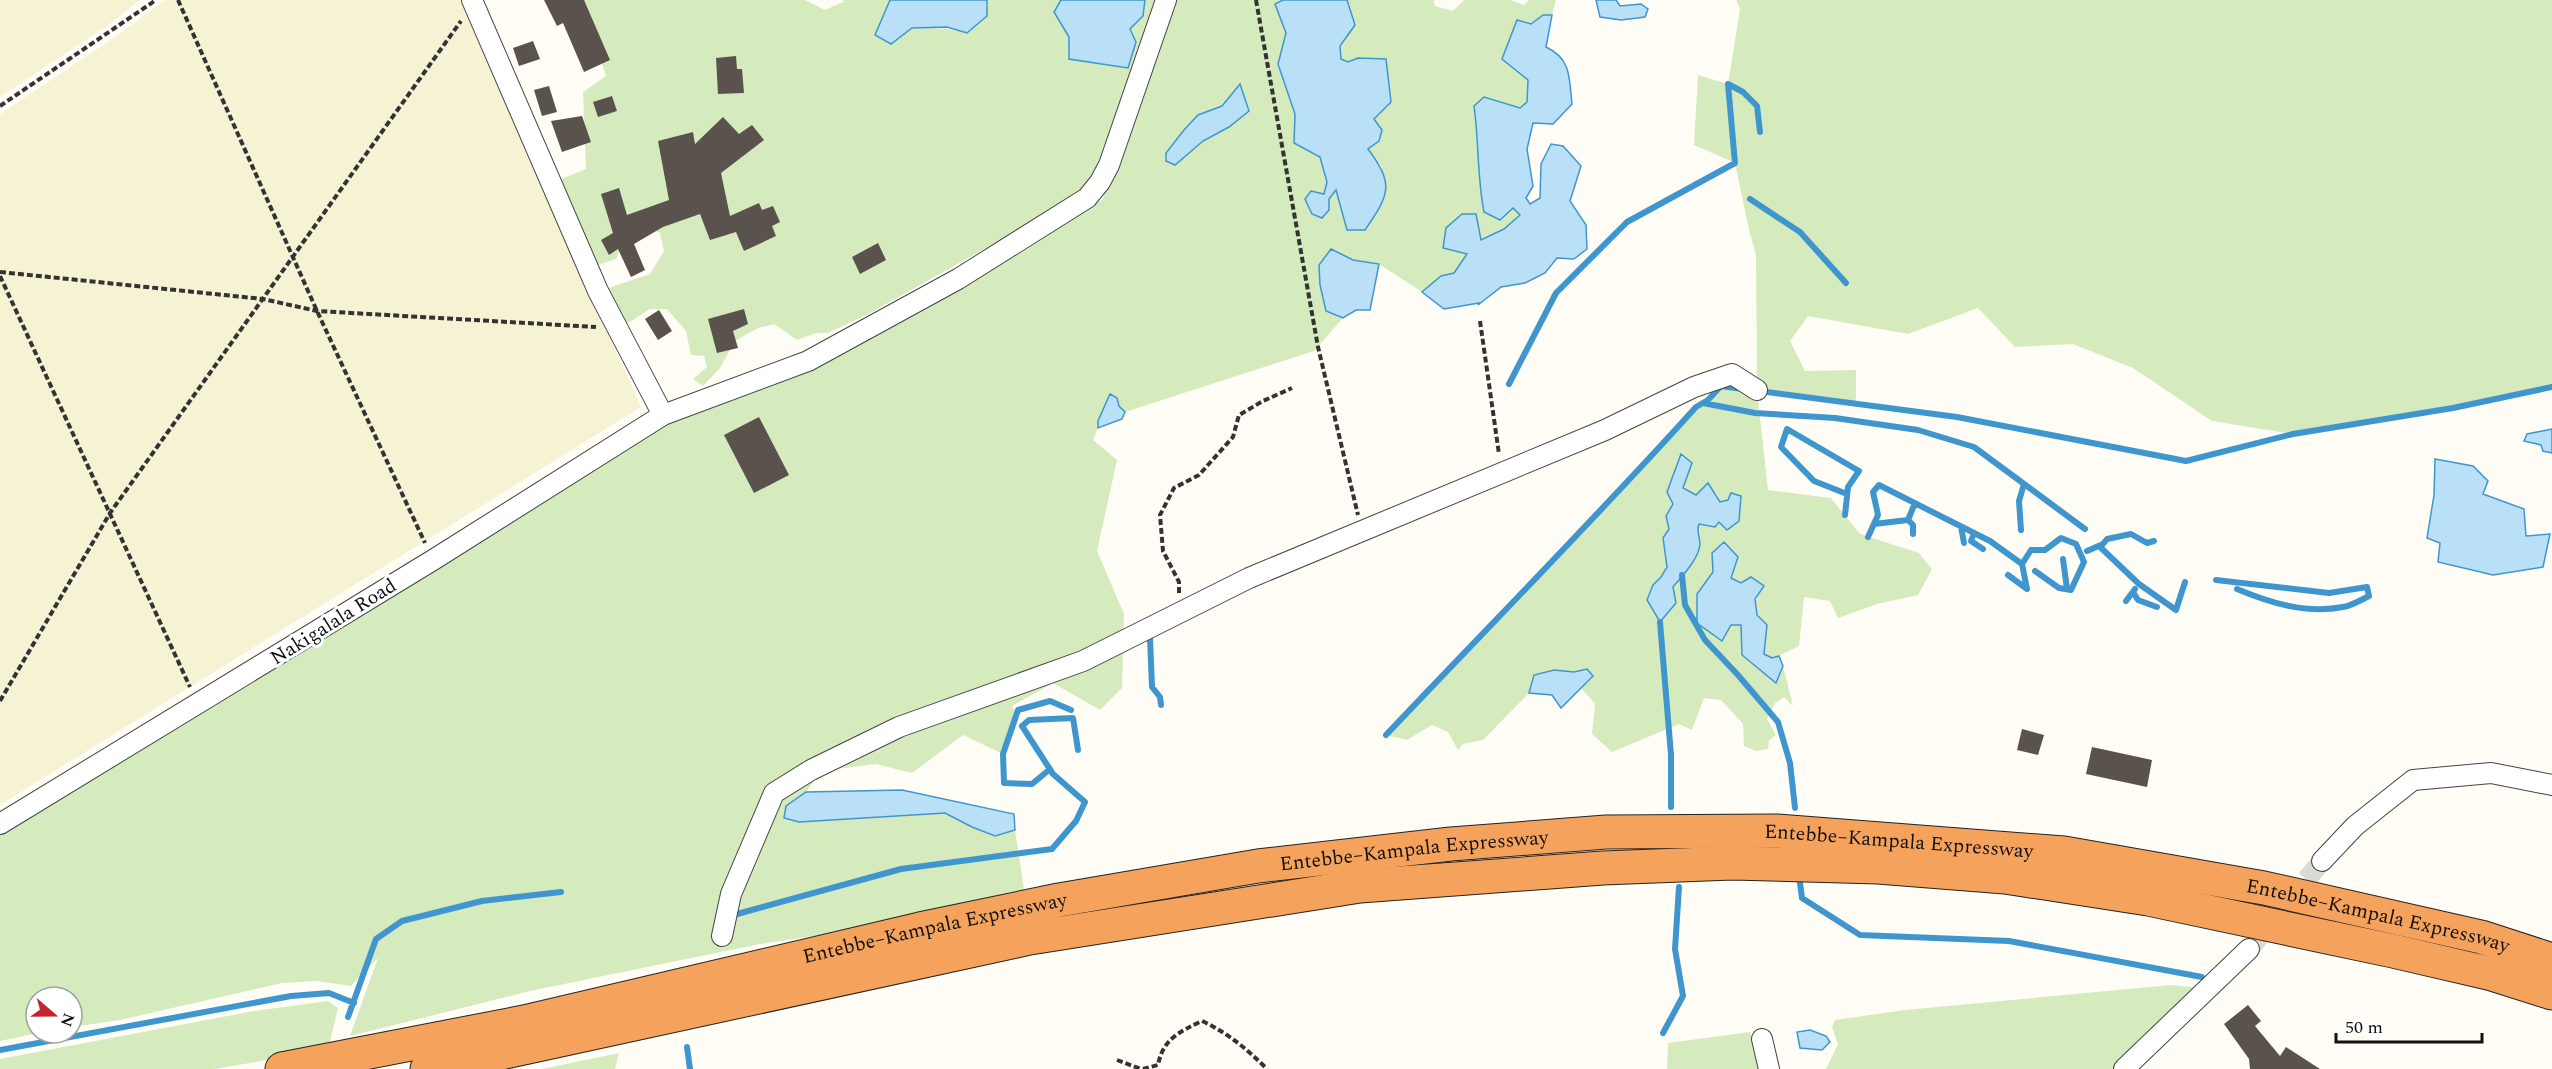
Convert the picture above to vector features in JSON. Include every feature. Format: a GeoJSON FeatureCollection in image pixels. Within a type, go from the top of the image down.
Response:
{"type":"FeatureCollection","features":[{"type":"Feature","properties":{"kind":"highway","name":"Entebbe–Kampala Expressway"},"geometry":{"type":"LineString","coordinates":[[282,1069],[524,1022],[920,929],[1070,898],[1258,866],[1451,844],[1606,832],[1777,831],[2064,853],[2264,888],[2481,937],[2552,960]]}},
{"type":"Feature","properties":{"kind":"highway","name":"Entebbe–Kampala Expressway"},"geometry":{"type":"LineString","coordinates":[[427,1069],[1030,938],[1348,887],[1603,868],[1731,863],[1878,867],[2005,877],[2148,899],[2492,974],[2552,993]]}},
{"type":"Feature","properties":{"kind":"street","name":"Nakigalala Road"},"geometry":{"type":"LineString","coordinates":[[0,824],[198,705],[663,415],[808,362],[958,279],[1087,198],[1100,182],[1109,165],[1166,0]]}},
{"type":"Feature","properties":{"kind":"street"},"geometry":{"type":"LineString","coordinates":[[473,2],[616,328],[663,415]]}},
{"type":"Feature","properties":{"kind":"street"},"geometry":{"type":"LineString","coordinates":[[722,936],[731,894],[774,793],[811,770],[899,727],[1083,662],[1249,578],[1605,429],[1694,387],[1732,374],[1757,390]]}},
{"type":"Feature","properties":{"kind":"street"},"geometry":{"type":"LineString","coordinates":[[2322,861],[2355,826],[2413,780],[2491,773],[2552,785]]}},
{"type":"Feature","properties":{"kind":"street"},"geometry":{"type":"LineString","coordinates":[[2124,1069],[2249,949]]}},
{"type":"Feature","properties":{"kind":"street"},"geometry":{"type":"LineString","coordinates":[[1762,1039],[1769,1069]]}},
{"type":"Feature","properties":{"kind":"path"},"geometry":{"type":"LineString","coordinates":[[0,106],[156,0]]}},
{"type":"Feature","properties":{"kind":"path"},"geometry":{"type":"LineString","coordinates":[[178,0],[317,311],[433,560]]}},
{"type":"Feature","properties":{"kind":"path"},"geometry":{"type":"LineString","coordinates":[[1256,0],[1318,347],[1362,530]]}},
{"type":"Feature","properties":{"kind":"path"},"geometry":{"type":"LineString","coordinates":[[0,701],[110,513],[473,2]]}},
{"type":"Feature","properties":{"kind":"path"},"geometry":{"type":"LineString","coordinates":[[0,272],[262,299],[317,311],[616,328]]}},
{"type":"Feature","properties":{"kind":"path"},"geometry":{"type":"LineString","coordinates":[[0,276],[198,705]]}},
{"type":"Feature","properties":{"kind":"path"},"geometry":{"type":"LineString","coordinates":[[1480,321],[1501,472]]}},
{"type":"Feature","properties":{"kind":"path"},"geometry":{"type":"LineString","coordinates":[[1180,612],[1179,582],[1163,551],[1160,515],[1174,488],[1199,475],[1233,437],[1239,415],[1292,388]]}},
{"type":"Feature","properties":{"kind":"path"},"geometry":{"type":"LineString","coordinates":[[1117,1060],[1142,1069],[1158,1065],[1161,1051],[1178,1032],[1202,1022],[1221,1029],[1245,1047],[1267,1069]]}},
{"type":"Feature","properties":{"kind":"shaded area"},"geometry":{"type":"Polygon","coordinates":[[[0,0],[140,0],[107,26],[0,97],[0,0]]]}},
{"type":"Feature","properties":{"kind":"shaded area"},"geometry":{"type":"Polygon","coordinates":[[[165,0],[461,0],[641,407],[0,805],[0,114],[115,37],[165,0]]]}},
{"type":"Feature","properties":{"kind":"green space"},"geometry":{"type":"Polygon","coordinates":[[[581,0],[805,0],[825,10],[845,1],[840,0],[890,0],[875,34],[933,28],[967,33],[987,16],[987,0],[1061,0],[1054,12],[1069,37],[1069,58],[1127,68],[1136,42],[1130,29],[1143,16],[1145,0],[1156,0],[1106,153],[1081,191],[1036,220],[870,313],[828,333],[816,333],[797,340],[774,324],[758,328],[735,341],[720,368],[703,386],[693,379],[707,367],[704,356],[691,355],[686,331],[667,309],[650,309],[622,327],[600,291],[650,274],[664,251],[660,233],[633,219],[616,259],[591,267],[554,182],[586,169],[583,92],[606,76],[581,0]]]}},
{"type":"Feature","properties":{"kind":"green space"},"geometry":{"type":"Polygon","coordinates":[[[1173,0],[1283,0],[1275,4],[1286,33],[1278,64],[1295,114],[1294,143],[1320,157],[1327,182],[1324,194],[1329,199],[1336,190],[1347,229],[1365,230],[1380,208],[1382,167],[1367,149],[1379,141],[1382,130],[1374,119],[1358,58],[1348,62],[1341,59],[1340,46],[1355,25],[1347,0],[1434,0],[1435,6],[1453,11],[1464,0],[1510,0],[1524,5],[1529,0],[1556,0],[1552,15],[1543,15],[1531,24],[1527,102],[1520,108],[1509,104],[1474,106],[1479,143],[1513,207],[1520,214],[1504,229],[1480,240],[1446,228],[1444,248],[1467,254],[1454,273],[1441,276],[1422,292],[1379,264],[1353,260],[1331,250],[1326,311],[1343,318],[1314,351],[1125,412],[1117,398],[1110,395],[1093,440],[1117,460],[1097,551],[1124,614],[1122,688],[1100,710],[1053,683],[1012,706],[1016,716],[1003,754],[963,735],[912,773],[876,764],[821,771],[806,792],[786,806],[799,822],[945,813],[995,836],[1015,830],[1025,896],[875,927],[760,944],[530,991],[350,1036],[378,958],[351,986],[317,981],[282,983],[120,1020],[84,1025],[84,985],[24,985],[24,1036],[0,1041],[0,834],[664,416],[950,286],[1102,200],[1115,174],[1173,0]],[[1240,85],[1222,106],[1198,115],[1166,153],[1166,161],[1175,165],[1203,141],[1229,127],[1240,85]]]}},
{"type":"Feature","properties":{"kind":"green space"},"geometry":{"type":"Polygon","coordinates":[[[1736,0],[2552,0],[2552,387],[2453,408],[2293,434],[2212,421],[2133,368],[2073,344],[2015,347],[1978,308],[1908,334],[1808,316],[1790,341],[1805,371],[1856,370],[1856,404],[1757,391],[1768,490],[1831,498],[1860,534],[1919,553],[1932,569],[1918,595],[1877,604],[1838,618],[1830,601],[1804,597],[1799,646],[1772,659],[1764,654],[1767,625],[1755,607],[1764,586],[1741,583],[1713,572],[1697,595],[1731,625],[1741,625],[1742,655],[1776,682],[1783,666],[1793,706],[1784,697],[1775,703],[1767,719],[1776,735],[1769,740],[1768,749],[1756,751],[1744,746],[1743,724],[1721,700],[1704,698],[1692,730],[1679,724],[1612,752],[1592,734],[1595,704],[1581,688],[1593,677],[1586,669],[1574,672],[1554,670],[1534,675],[1529,693],[1483,740],[1463,744],[1458,750],[1448,732],[1432,725],[1407,740],[1386,735],[1696,407],[1708,400],[1721,386],[1757,390],[1756,255],[1735,163],[1694,145],[1698,75],[1728,84],[1740,9],[1736,0]],[[1682,488],[1666,516],[1669,529],[1663,538],[1666,564],[1663,575],[1653,586],[1673,587],[1691,563],[1699,524],[1715,527],[1728,500],[1720,502],[1716,493],[1696,495],[1682,488]]]}},
{"type":"Feature","properties":{"kind":"green space"},"geometry":{"type":"Polygon","coordinates":[[[2171,985],[2218,990],[2132,1069],[1826,1069],[1838,1044],[1832,1027],[1835,1020],[1905,1010],[2171,985]]]}},
{"type":"Feature","properties":{"kind":"green space"},"geometry":{"type":"Polygon","coordinates":[[[328,1001],[338,1008],[328,1050],[214,1069],[0,1069],[0,1059],[84,1045],[84,1043],[254,1011],[328,1001]]]}},
{"type":"Feature","properties":{"kind":"green space"},"geometry":{"type":"Polygon","coordinates":[[[1750,1032],[1760,1069],[1667,1069],[1668,1043],[1750,1032]]]}},
{"type":"Feature","properties":{"kind":"green space"},"geometry":{"type":"Polygon","coordinates":[[[619,1053],[615,1069],[542,1069],[619,1053]]]}},
{"type":"Feature","properties":{"kind":"water"},"geometry":{"type":"Polygon","coordinates":[[[890,0],[987,0],[987,16],[967,33],[947,27],[912,28],[891,44],[875,35],[890,0]]]}},
{"type":"Feature","properties":{"kind":"water"},"geometry":{"type":"Polygon","coordinates":[[[1061,0],[1145,0],[1143,16],[1130,29],[1136,42],[1128,68],[1069,59],[1069,37],[1054,12],[1061,0]]]}},
{"type":"Feature","properties":{"kind":"water"},"geometry":{"type":"Polygon","coordinates":[[[1283,0],[1347,0],[1355,25],[1340,46],[1341,59],[1348,62],[1358,58],[1386,59],[1391,102],[1374,119],[1382,130],[1379,141],[1368,149],[1382,172],[1386,190],[1379,208],[1365,230],[1347,230],[1336,190],[1329,199],[1329,210],[1322,218],[1312,214],[1305,199],[1311,191],[1324,194],[1327,182],[1320,157],[1294,143],[1295,114],[1278,64],[1286,33],[1275,4],[1283,0]]]}},
{"type":"Feature","properties":{"kind":"water"},"geometry":{"type":"Polygon","coordinates":[[[1596,0],[1616,0],[1620,6],[1641,4],[1648,9],[1645,17],[1621,20],[1600,17],[1596,0]]]}},
{"type":"Feature","properties":{"kind":"water"},"geometry":{"type":"Polygon","coordinates":[[[1543,15],[1552,15],[1546,47],[1561,57],[1565,64],[1572,104],[1553,124],[1533,123],[1527,149],[1533,186],[1526,198],[1530,204],[1540,198],[1541,164],[1551,144],[1563,146],[1581,166],[1570,201],[1586,225],[1587,249],[1574,259],[1557,258],[1545,273],[1525,283],[1501,287],[1478,305],[1479,303],[1444,309],[1422,292],[1441,276],[1454,273],[1467,254],[1443,248],[1446,228],[1462,214],[1476,214],[1481,240],[1504,229],[1520,215],[1513,208],[1500,220],[1484,212],[1474,106],[1484,97],[1520,108],[1527,102],[1528,80],[1502,59],[1517,20],[1531,24],[1543,15]]]}},
{"type":"Feature","properties":{"kind":"water"},"geometry":{"type":"Polygon","coordinates":[[[1240,84],[1249,111],[1229,127],[1203,141],[1175,165],[1166,161],[1166,153],[1198,115],[1222,106],[1240,84]]]}},
{"type":"Feature","properties":{"kind":"water"},"geometry":{"type":"Polygon","coordinates":[[[1331,249],[1353,260],[1379,264],[1370,310],[1356,310],[1343,318],[1326,311],[1320,285],[1319,265],[1331,249]]]}},
{"type":"Feature","properties":{"kind":"water"},"geometry":{"type":"Polygon","coordinates":[[[1110,394],[1117,398],[1119,406],[1125,412],[1122,419],[1098,428],[1098,421],[1110,394]]]}},
{"type":"Feature","properties":{"kind":"water"},"geometry":{"type":"Polygon","coordinates":[[[2552,429],[2552,453],[2543,451],[2541,445],[2524,441],[2527,434],[2552,429]]]}},
{"type":"Feature","properties":{"kind":"water"},"geometry":{"type":"Polygon","coordinates":[[[1681,454],[1692,463],[1683,488],[1696,495],[1708,483],[1720,502],[1728,500],[1731,493],[1741,496],[1739,521],[1727,530],[1719,522],[1715,527],[1699,524],[1700,544],[1697,556],[1673,587],[1676,603],[1660,622],[1647,600],[1653,585],[1667,567],[1663,538],[1669,529],[1666,516],[1673,504],[1667,492],[1681,454]]]}},
{"type":"Feature","properties":{"kind":"water"},"geometry":{"type":"Polygon","coordinates":[[[2435,459],[2473,466],[2488,481],[2483,494],[2524,509],[2526,536],[2550,534],[2543,567],[2493,575],[2438,562],[2440,543],[2427,538],[2434,495],[2435,459]]]}},
{"type":"Feature","properties":{"kind":"water"},"geometry":{"type":"Polygon","coordinates":[[[1724,542],[1738,557],[1731,578],[1741,583],[1751,577],[1764,586],[1755,599],[1757,615],[1767,625],[1764,654],[1772,658],[1779,656],[1783,666],[1776,683],[1742,655],[1741,625],[1731,625],[1722,641],[1697,623],[1697,594],[1713,572],[1712,553],[1724,542]]]}},
{"type":"Feature","properties":{"kind":"water"},"geometry":{"type":"Polygon","coordinates":[[[1587,669],[1593,676],[1561,708],[1552,695],[1529,693],[1534,675],[1554,670],[1574,672],[1587,669]]]}},
{"type":"Feature","properties":{"kind":"water"},"geometry":{"type":"Polygon","coordinates":[[[902,790],[1014,814],[1015,830],[995,836],[945,813],[799,822],[784,818],[786,806],[806,792],[902,790]]]}},
{"type":"Feature","properties":{"kind":"water"},"geometry":{"type":"Polygon","coordinates":[[[1810,1030],[1826,1036],[1830,1042],[1822,1050],[1800,1048],[1797,1032],[1810,1030]]]}},
{"type":"Feature","properties":{"kind":"building"},"geometry":{"type":"Polygon","coordinates":[[[544,0],[584,0],[610,60],[584,72],[563,23],[557,26],[544,0]]]}},
{"type":"Feature","properties":{"kind":"building"},"geometry":{"type":"Polygon","coordinates":[[[533,41],[540,59],[519,66],[513,48],[533,41]]]}},
{"type":"Feature","properties":{"kind":"building"},"geometry":{"type":"Polygon","coordinates":[[[736,56],[737,69],[742,69],[744,93],[718,94],[716,58],[736,56]]]}},
{"type":"Feature","properties":{"kind":"building"},"geometry":{"type":"Polygon","coordinates":[[[549,86],[557,112],[542,116],[534,90],[549,86]]]}},
{"type":"Feature","properties":{"kind":"building"},"geometry":{"type":"Polygon","coordinates":[[[612,96],[617,111],[598,117],[593,102],[612,96]]]}},
{"type":"Feature","properties":{"kind":"building"},"geometry":{"type":"Polygon","coordinates":[[[582,116],[591,142],[562,152],[551,121],[582,116]]]}},
{"type":"Feature","properties":{"kind":"building"},"geometry":{"type":"Polygon","coordinates":[[[723,117],[739,134],[752,125],[764,140],[721,173],[730,216],[759,203],[762,210],[773,206],[780,222],[772,226],[776,236],[744,251],[736,232],[710,240],[700,214],[663,227],[634,244],[645,270],[631,277],[618,249],[609,255],[601,240],[613,233],[601,194],[619,188],[627,215],[669,200],[658,141],[693,132],[695,144],[723,117]]]}},
{"type":"Feature","properties":{"kind":"building"},"geometry":{"type":"Polygon","coordinates":[[[878,243],[886,260],[860,274],[852,257],[878,243]]]}},
{"type":"Feature","properties":{"kind":"building"},"geometry":{"type":"Polygon","coordinates":[[[744,309],[748,324],[733,331],[738,348],[717,353],[708,319],[744,309]]]}},
{"type":"Feature","properties":{"kind":"building"},"geometry":{"type":"Polygon","coordinates":[[[659,310],[672,331],[658,340],[645,319],[659,310]]]}},
{"type":"Feature","properties":{"kind":"building"},"geometry":{"type":"Polygon","coordinates":[[[759,417],[789,475],[754,493],[724,435],[759,417]]]}},
{"type":"Feature","properties":{"kind":"building"},"geometry":{"type":"Polygon","coordinates":[[[2022,729],[2044,735],[2038,755],[2017,750],[2022,729]]]}},
{"type":"Feature","properties":{"kind":"building"},"geometry":{"type":"Polygon","coordinates":[[[2092,747],[2152,760],[2147,787],[2086,774],[2092,747]]]}},
{"type":"Feature","properties":{"kind":"building"},"geometry":{"type":"Polygon","coordinates":[[[2248,1005],[2261,1021],[2255,1026],[2280,1056],[2286,1047],[2320,1069],[2250,1069],[2249,1059],[2224,1024],[2248,1005]]]}},
{"type":"Feature","properties":{"kind":"waterway"},"geometry":{"type":"LineString","coordinates":[[1509,384],[1556,293],[1627,222],[1735,163],[1728,84],[1743,92],[1757,106],[1760,132]]}},
{"type":"Feature","properties":{"kind":"waterway"},"geometry":{"type":"LineString","coordinates":[[1750,199],[1800,232],[1846,283]]}},
{"type":"Feature","properties":{"kind":"waterway"},"geometry":{"type":"LineString","coordinates":[[1386,735],[1696,407],[1708,400],[1721,386],[1743,389]]}},
{"type":"Feature","properties":{"kind":"waterway"},"geometry":{"type":"LineString","coordinates":[[1759,391],[1957,417],[2186,461],[2293,434],[2453,408],[2552,387]]}},
{"type":"Feature","properties":{"kind":"waterway"},"geometry":{"type":"LineString","coordinates":[[1703,403],[1755,413],[1835,418],[1918,430],[1974,447],[2085,529]]}},
{"type":"Feature","properties":{"kind":"waterway"},"geometry":{"type":"LineString","coordinates":[[1845,515],[1848,487],[1859,471],[1787,429],[1781,447],[1814,481],[1847,494]]}},
{"type":"Feature","properties":{"kind":"waterway"},"geometry":{"type":"LineString","coordinates":[[2021,530],[2019,501],[2024,484]]}},
{"type":"Feature","properties":{"kind":"waterway"},"geometry":{"type":"LineString","coordinates":[[1868,537],[1878,515],[1873,492],[1879,485],[1990,541],[2022,564],[2031,550],[2045,550],[2061,538],[2076,544],[2084,562],[2071,590],[2059,588],[2035,571]]}},
{"type":"Feature","properties":{"kind":"waterway"},"geometry":{"type":"LineString","coordinates":[[1913,534],[1913,525],[1908,520],[1915,503]]}},
{"type":"Feature","properties":{"kind":"waterway"},"geometry":{"type":"LineString","coordinates":[[1874,524],[1908,520]]}},
{"type":"Feature","properties":{"kind":"waterway"},"geometry":{"type":"LineString","coordinates":[[1961,527],[1964,543]]}},
{"type":"Feature","properties":{"kind":"waterway"},"geometry":{"type":"LineString","coordinates":[[1974,533],[1971,541],[1983,549]]}},
{"type":"Feature","properties":{"kind":"waterway"},"geometry":{"type":"LineString","coordinates":[[2087,551],[2103,544],[2107,539],[2131,534],[2147,543],[2154,541]]}},
{"type":"Feature","properties":{"kind":"waterway"},"geometry":{"type":"LineString","coordinates":[[2099,546],[2139,584],[2176,610],[2185,582]]}},
{"type":"Feature","properties":{"kind":"waterway"},"geometry":{"type":"LineString","coordinates":[[2063,559],[2067,589]]}},
{"type":"Feature","properties":{"kind":"waterway"},"geometry":{"type":"LineString","coordinates":[[2008,575],[2027,589],[2022,564]]}},
{"type":"Feature","properties":{"kind":"waterway"},"geometry":{"type":"LineString","coordinates":[[1682,575],[1685,605],[1705,640],[1778,722],[1790,763],[1795,808]]}},
{"type":"Feature","properties":{"kind":"waterway"},"geometry":{"type":"LineString","coordinates":[[2216,580],[2329,593],[2367,587],[2369,596],[2346,606],[2315,609],[2275,603],[2237,589]]}},
{"type":"Feature","properties":{"kind":"waterway"},"geometry":{"type":"LineString","coordinates":[[2126,601],[2135,589]]}},
{"type":"Feature","properties":{"kind":"waterway"},"geometry":{"type":"LineString","coordinates":[[2133,592],[2138,600],[2157,607]]}},
{"type":"Feature","properties":{"kind":"waterway"},"geometry":{"type":"LineString","coordinates":[[1660,622],[1671,755],[1671,807]]}},
{"type":"Feature","properties":{"kind":"waterway"},"geometry":{"type":"LineString","coordinates":[[1152,631],[1150,638],[1152,687],[1160,697],[1161,705]]}},
{"type":"Feature","properties":{"kind":"waterway"},"geometry":{"type":"LineString","coordinates":[[1050,769],[1032,784],[1004,783],[1003,754],[1018,710],[1050,701],[1071,710]]}},
{"type":"Feature","properties":{"kind":"waterway"},"geometry":{"type":"LineString","coordinates":[[730,916],[901,869],[1052,849],[1076,821],[1085,802],[1053,774],[1022,726],[1029,720],[1073,718],[1078,750]]}},
{"type":"Feature","properties":{"kind":"waterway"},"geometry":{"type":"LineString","coordinates":[[1800,883],[1802,898],[1860,935],[2009,941],[2202,977]]}},
{"type":"Feature","properties":{"kind":"waterway"},"geometry":{"type":"LineString","coordinates":[[1663,1033],[1683,996],[1675,949],[1679,887]]}},
{"type":"Feature","properties":{"kind":"waterway"},"geometry":{"type":"LineString","coordinates":[[348,1017],[376,939],[402,921],[482,901],[561,892]]}},
{"type":"Feature","properties":{"kind":"waterway"},"geometry":{"type":"LineString","coordinates":[[0,1050],[291,996],[329,993],[354,1003]]}},
{"type":"Feature","properties":{"kind":"waterway"},"geometry":{"type":"LineString","coordinates":[[687,1047],[690,1069]]}},
{"type":"Feature","properties":{"kind":"tunnel"},"geometry":{"type":"LineString","coordinates":[[2249,949],[2322,861]]}}]}
